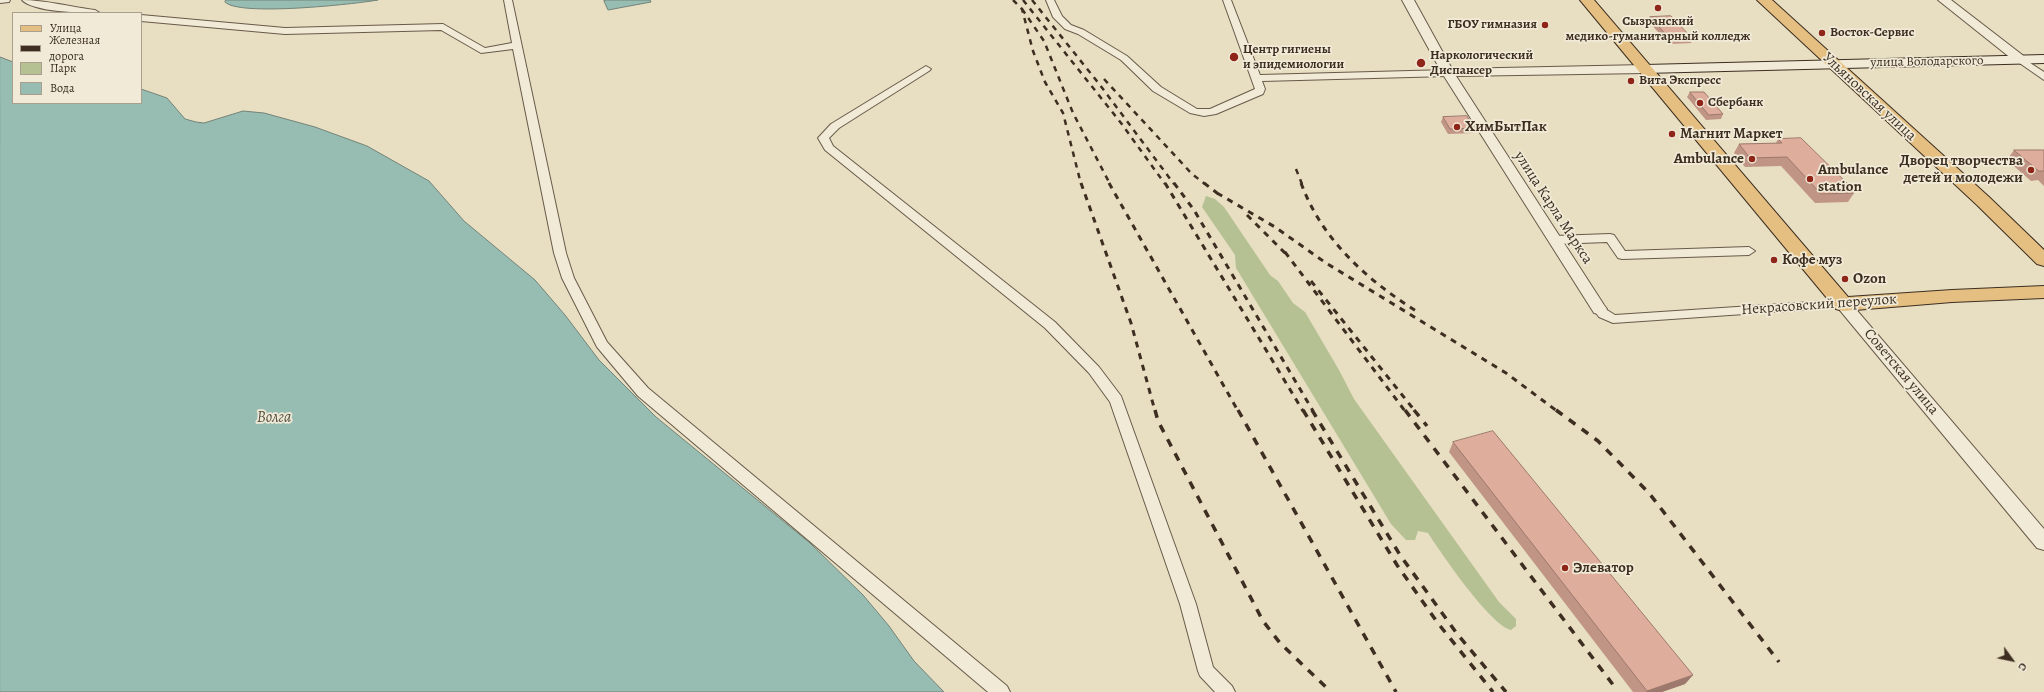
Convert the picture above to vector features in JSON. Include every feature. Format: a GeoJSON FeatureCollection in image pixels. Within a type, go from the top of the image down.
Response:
{"type":"FeatureCollection","features":[{"type":"Feature","properties":{"kind":"main road","name":"Советская улица"},"geometry":{"type":"LineString","coordinates":[[1587,0],[1843,304]]}},
{"type":"Feature","properties":{"kind":"main road","name":"Ульяновская улица"},"geometry":{"type":"LineString","coordinates":[[1764,0],[1983,201],[2044,260]]}},
{"type":"Feature","properties":{"kind":"main road","name":"улица Володарского"},"geometry":{"type":"LineString","coordinates":[[1645,69],[2044,59]]}},
{"type":"Feature","properties":{"kind":"main road","name":"Некрасовский переулок"},"geometry":{"type":"LineString","coordinates":[[1843,304],[1952,296],[2044,292]]}},
{"type":"Feature","properties":{"kind":"street"},"geometry":{"type":"LineString","coordinates":[[0,0],[6,0]]}},
{"type":"Feature","properties":{"kind":"street"},"geometry":{"type":"LineString","coordinates":[[26,0],[51,7],[88,12]]}},
{"type":"Feature","properties":{"kind":"street"},"geometry":{"type":"LineString","coordinates":[[508,0],[560,253],[568,278],[594,331],[611,356],[643,392],[1001,692]]}},
{"type":"Feature","properties":{"kind":"street"},"geometry":{"type":"LineString","coordinates":[[1050,0],[1058,17],[1068,27],[1081,32],[1124,58],[1137,72],[1158,89],[1194,111],[1204,114],[1259,92],[1257,78],[1226,0]]}},
{"type":"Feature","properties":{"kind":"street","name":"улица Карла Маркса"},"geometry":{"type":"LineString","coordinates":[[1408,0],[1448,73],[1599,309]]}},
{"type":"Feature","properties":{"kind":"street"},"geometry":{"type":"LineString","coordinates":[[1944,0],[2044,77]]}},
{"type":"Feature","properties":{"kind":"street"},"geometry":{"type":"LineString","coordinates":[[142,18],[285,31],[443,27],[484,51],[517,45]]}},
{"type":"Feature","properties":{"kind":"street"},"geometry":{"type":"LineString","coordinates":[[926,69],[835,126],[823,138],[828,148],[1050,325],[1094,370],[1116,400],[1188,604],[1206,671],[1226,692]]}},
{"type":"Feature","properties":{"kind":"street","name":"улица Володарского"},"geometry":{"type":"LineString","coordinates":[[1257,78],[1645,69]]}},
{"type":"Feature","properties":{"kind":"street"},"geometry":{"type":"LineString","coordinates":[[1554,240],[1610,238],[1622,256],[1749,251]]}},
{"type":"Feature","properties":{"kind":"street","name":"Некрасовский переулок"},"geometry":{"type":"LineString","coordinates":[[1599,309],[1603,314],[1613,319],[1843,304]]}},
{"type":"Feature","properties":{"kind":"street","name":"Советская улица"},"geometry":{"type":"LineString","coordinates":[[1843,304],[2044,542]]}},
{"type":"Feature","properties":{"kind":"green space"},"geometry":{"type":"Polygon","coordinates":[[[1206,196],[1215,199],[1224,207],[1270,275],[1278,281],[1293,303],[1305,312],[1354,399],[1499,602],[1516,619],[1516,626],[1511,630],[1491,616],[1466,587],[1428,533],[1418,531],[1415,540],[1406,540],[1391,524],[1236,268],[1235,255],[1202,207],[1206,196]]]}},
{"type":"Feature","properties":{"kind":"water"},"geometry":{"type":"Polygon","coordinates":[[[226,0],[378,0],[298,8],[251,9],[234,6],[225,2],[226,0]]]}},
{"type":"Feature","properties":{"kind":"water"},"geometry":{"type":"Polygon","coordinates":[[[650,0],[651,2],[608,10],[604,1],[650,0]]]}},
{"type":"Feature","properties":{"kind":"water","name":"Волга"},"geometry":{"type":"Polygon","coordinates":[[[0,57],[12,62],[12,104],[142,104],[142,89],[167,98],[185,119],[196,122],[204,123],[243,111],[264,113],[315,127],[367,146],[429,181],[464,221],[535,280],[565,315],[599,360],[656,417],[810,543],[863,595],[889,626],[914,661],[944,692],[0,692],[0,57]]]}},
{"type":"Feature","properties":{"kind":"building"},"geometry":{"type":"Polygon","coordinates":[[[1671,16],[1693,39],[1671,40],[1650,17],[1671,16]]]}},
{"type":"Feature","properties":{"kind":"building"},"geometry":{"type":"Polygon","coordinates":[[[1690,92],[1704,92],[1723,114],[1709,115],[1690,92]]]}},
{"type":"Feature","properties":{"kind":"building"},"geometry":{"type":"Polygon","coordinates":[[[1467,116],[1474,128],[1450,129],[1443,117],[1467,116]]]}},
{"type":"Feature","properties":{"kind":"building"},"geometry":{"type":"Polygon","coordinates":[[[1801,138],[1851,187],[1848,187],[1854,193],[1821,194],[1787,157],[1750,158],[1739,144],[1782,143],[1778,139],[1801,138]]]}},
{"type":"Feature","properties":{"kind":"building"},"geometry":{"type":"Polygon","coordinates":[[[2014,150],[2044,150],[2044,171],[2039,171],[2014,150]]]}},
{"type":"Feature","properties":{"kind":"building","name":"Элеватор"},"geometry":{"type":"Polygon","coordinates":[[[1493,431],[1693,675],[1647,691],[1453,442],[1493,431]]]}},
{"type":"Feature","properties":{"kind":"railway"},"geometry":{"type":"LineString","coordinates":[[1013,0],[1022,9]]}},
{"type":"Feature","properties":{"kind":"railway"},"geometry":{"type":"LineString","coordinates":[[1023,0],[1121,123],[1165,184]]}},
{"type":"Feature","properties":{"kind":"railway"},"geometry":{"type":"LineString","coordinates":[[1032,0],[1100,85],[1174,184]]}},
{"type":"Feature","properties":{"kind":"railway"},"geometry":{"type":"LineString","coordinates":[[1022,9],[1044,41],[1073,113],[1110,184]]}},
{"type":"Feature","properties":{"kind":"railway"},"geometry":{"type":"LineString","coordinates":[[1022,9],[1033,51],[1045,82],[1063,113],[1081,184]]}},
{"type":"Feature","properties":{"kind":"railway"},"geometry":{"type":"LineString","coordinates":[[1104,79],[1192,174],[1205,184]]}},
{"type":"Feature","properties":{"kind":"railway"},"geometry":{"type":"LineString","coordinates":[[1296,169],[1302,184]]}},
{"type":"Feature","properties":{"kind":"railway"},"geometry":{"type":"LineString","coordinates":[[1081,183],[1131,323],[1155,411]]}},
{"type":"Feature","properties":{"kind":"railway"},"geometry":{"type":"LineString","coordinates":[[1109,183],[1238,411]]}},
{"type":"Feature","properties":{"kind":"railway"},"geometry":{"type":"LineString","coordinates":[[1165,183],[1303,411]]}},
{"type":"Feature","properties":{"kind":"railway"},"geometry":{"type":"LineString","coordinates":[[1174,183],[1194,210],[1313,411]]}},
{"type":"Feature","properties":{"kind":"railway"},"geometry":{"type":"LineString","coordinates":[[1204,183],[1217,193]]}},
{"type":"Feature","properties":{"kind":"railway"},"geometry":{"type":"LineString","coordinates":[[1301,183],[1310,204],[1333,240],[1380,286],[1416,311]]}},
{"type":"Feature","properties":{"kind":"railway"},"geometry":{"type":"LineString","coordinates":[[1217,193],[1275,227],[1326,263],[1506,373],[1557,411]]}},
{"type":"Feature","properties":{"kind":"railway"},"geometry":{"type":"LineString","coordinates":[[1217,193],[1221,196]]}},
{"type":"Feature","properties":{"kind":"railway"},"geometry":{"type":"LineString","coordinates":[[1247,215],[1288,256]]}},
{"type":"Feature","properties":{"kind":"railway"},"geometry":{"type":"LineString","coordinates":[[1285,252],[1405,411]]}},
{"type":"Feature","properties":{"kind":"railway"},"geometry":{"type":"LineString","coordinates":[[1311,281],[1415,411]]}},
{"type":"Feature","properties":{"kind":"railway"},"geometry":{"type":"LineString","coordinates":[[1155,410],[1158,421],[1263,621],[1280,643],[1331,692]]}},
{"type":"Feature","properties":{"kind":"railway"},"geometry":{"type":"LineString","coordinates":[[1238,410],[1396,692]]}},
{"type":"Feature","properties":{"kind":"railway"},"geometry":{"type":"LineString","coordinates":[[1303,410],[1397,565],[1437,622],[1493,692]]}},
{"type":"Feature","properties":{"kind":"railway"},"geometry":{"type":"LineString","coordinates":[[1312,410],[1400,555],[1458,635],[1506,692]]}},
{"type":"Feature","properties":{"kind":"railway"},"geometry":{"type":"LineString","coordinates":[[1405,410],[1614,686]]}},
{"type":"Feature","properties":{"kind":"railway"},"geometry":{"type":"LineString","coordinates":[[1414,410],[1427,426]]}},
{"type":"Feature","properties":{"kind":"railway"},"geometry":{"type":"LineString","coordinates":[[1556,410],[1598,441],[1649,493],[1779,662]]}},
{"type":"Feature","properties":{"kind":"place","name":"Сызранский медико-гуманитарный колледж"},"geometry":{"type":"Point","coordinates":[1658,8]}},
{"type":"Feature","properties":{"kind":"place","name":"ГБОУ гимназия"},"geometry":{"type":"Point","coordinates":[1545,25]}},
{"type":"Feature","properties":{"kind":"place","name":"Восток-Сервис"},"geometry":{"type":"Point","coordinates":[1822,33]}},
{"type":"Feature","properties":{"kind":"place","name":"Центр гигиены и эпидемиологии"},"geometry":{"type":"Point","coordinates":[1234,57]}},
{"type":"Feature","properties":{"kind":"place","name":"Наркологический Диспансер"},"geometry":{"type":"Point","coordinates":[1421,63]}},
{"type":"Feature","properties":{"kind":"place","name":"Вита Экспресс"},"geometry":{"type":"Point","coordinates":[1631,81]}},
{"type":"Feature","properties":{"kind":"place","name":"Сбербанк"},"geometry":{"type":"Point","coordinates":[1700,103]}},
{"type":"Feature","properties":{"kind":"place","name":"ХимБытПак"},"geometry":{"type":"Point","coordinates":[1457,127]}},
{"type":"Feature","properties":{"kind":"place","name":"Магнит Маркет"},"geometry":{"type":"Point","coordinates":[1672,134]}},
{"type":"Feature","properties":{"kind":"place","name":"Ambulance"},"geometry":{"type":"Point","coordinates":[1752,159]}},
{"type":"Feature","properties":{"kind":"place","name":"Дворец творчества детей и молодежи"},"geometry":{"type":"Point","coordinates":[2031,170]}},
{"type":"Feature","properties":{"kind":"place","name":"Ambulance station"},"geometry":{"type":"Point","coordinates":[1810,179]}},
{"type":"Feature","properties":{"kind":"place","name":"Кофе муз"},"geometry":{"type":"Point","coordinates":[1774,260]}},
{"type":"Feature","properties":{"kind":"place","name":"Ozon"},"geometry":{"type":"Point","coordinates":[1845,279]}},
{"type":"Feature","properties":{"kind":"place","name":"Элеватор"},"geometry":{"type":"Point","coordinates":[1565,568]}}]}
